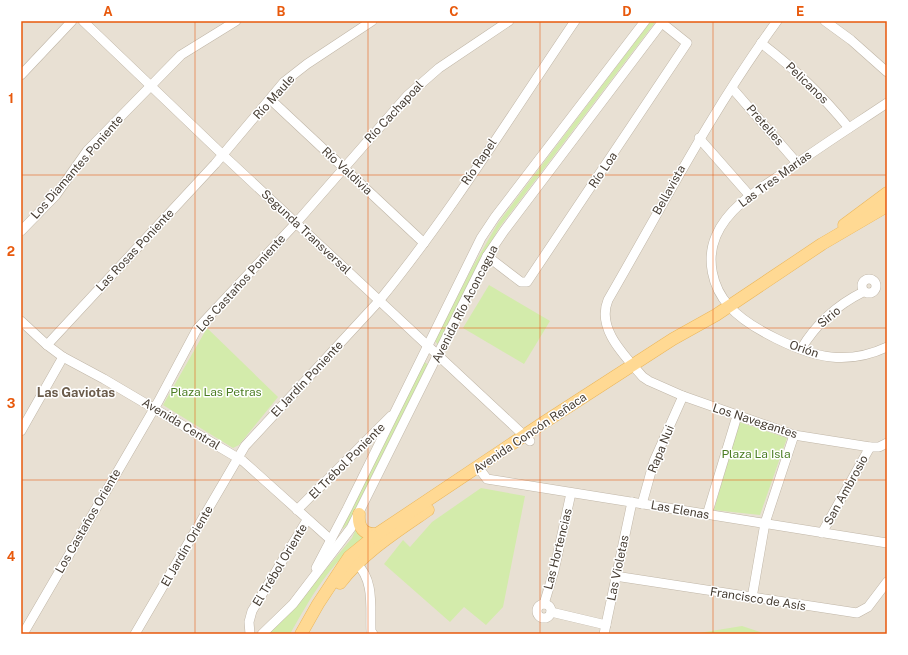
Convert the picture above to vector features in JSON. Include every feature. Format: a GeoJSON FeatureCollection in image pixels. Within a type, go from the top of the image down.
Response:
{"type":"FeatureCollection","features":[{"type":"Feature","properties":{"kind":"main road","name":"Avenida Concón Reñaca"},"geometry":{"type":"LineString","coordinates":[[822,244],[858,214],[887,193]]}},
{"type":"Feature","properties":{"kind":"main road","name":"Avenida Concón Reñaca"},"geometry":{"type":"LineString","coordinates":[[353,560],[380,543],[480,470],[527,438],[635,368],[684,340],[716,315],[822,244],[887,206]]}},
{"type":"Feature","properties":{"kind":"main road","name":"Avenida Concón Reñaca"},"geometry":{"type":"LineString","coordinates":[[353,560],[376,534],[480,470]]}},
{"type":"Feature","properties":{"kind":"main road"},"geometry":{"type":"LineString","coordinates":[[359,514],[360,524],[364,532],[371,535],[376,534]]}},
{"type":"Feature","properties":{"kind":"main road"},"geometry":{"type":"LineString","coordinates":[[301,634],[318,604],[353,560]]}},
{"type":"Feature","properties":{"kind":"main road"},"geometry":{"type":"LineString","coordinates":[[306,634],[353,560]]}},
{"type":"Feature","properties":{"kind":"street"},"geometry":{"type":"LineString","coordinates":[[21,75],[72,21]]}},
{"type":"Feature","properties":{"kind":"street","name":"Segunda Transversal"},"geometry":{"type":"LineString","coordinates":[[83,21],[223,155],[527,438]]}},
{"type":"Feature","properties":{"kind":"street","name":"Los Diamantes Poniente"},"geometry":{"type":"LineString","coordinates":[[21,231],[56,195],[87,151],[150,85],[181,55],[236,21]]}},
{"type":"Feature","properties":{"kind":"street","name":"Río Maule"},"geometry":{"type":"LineString","coordinates":[[223,155],[284,82],[307,64],[372,21]]}},
{"type":"Feature","properties":{"kind":"street","name":"Río Cachapoal"},"geometry":{"type":"LineString","coordinates":[[296,223],[422,80],[509,21]]}},
{"type":"Feature","properties":{"kind":"street","name":"Río Rapel"},"geometry":{"type":"LineString","coordinates":[[379,301],[424,243],[575,21]]}},
{"type":"Feature","properties":{"kind":"street","name":"Bellavista"},"geometry":{"type":"LineString","coordinates":[[635,368],[607,329],[604,316],[606,305],[699,138],[777,21]]}},
{"type":"Feature","properties":{"kind":"street"},"geometry":{"type":"LineString","coordinates":[[824,21],[851,40],[887,72]]}},
{"type":"Feature","properties":{"kind":"street"},"geometry":{"type":"LineString","coordinates":[[642,22],[654,33]]}},
{"type":"Feature","properties":{"kind":"street","name":"Avenida Río Aconcagua"},"geometry":{"type":"LineString","coordinates":[[303,590],[396,411],[468,264],[496,217],[642,22]]}},
{"type":"Feature","properties":{"kind":"street","name":"Avenida Río Aconcagua"},"geometry":{"type":"LineString","coordinates":[[303,590],[338,547],[359,514],[487,256],[509,224],[662,22]]}},
{"type":"Feature","properties":{"kind":"street","name":"Río Loa"},"geometry":{"type":"LineString","coordinates":[[487,256],[521,282],[527,282],[687,43],[662,22]]}},
{"type":"Feature","properties":{"kind":"street","name":"Pelicanos"},"geometry":{"type":"LineString","coordinates":[[761,43],[804,77],[849,128]]}},
{"type":"Feature","properties":{"kind":"street","name":"Pretelies"},"geometry":{"type":"LineString","coordinates":[[732,88],[797,163]]}},
{"type":"Feature","properties":{"kind":"street","name":"Río Valdivia"},"geometry":{"type":"LineString","coordinates":[[270,99],[424,243]]}},
{"type":"Feature","properties":{"kind":"street","name":"Las Tres Marías"},"geometry":{"type":"LineString","coordinates":[[729,307],[720,293],[713,277],[711,251],[723,222],[734,209],[750,196],[887,103]]}},
{"type":"Feature","properties":{"kind":"street"},"geometry":{"type":"LineString","coordinates":[[699,138],[750,196]]}},
{"type":"Feature","properties":{"kind":"street","name":"Las Rosas Poniente"},"geometry":{"type":"LineString","coordinates":[[47,345],[223,155]]}},
{"type":"Feature","properties":{"kind":"street","name":"Los Castaños Poniente"},"geometry":{"type":"LineString","coordinates":[[153,408],[197,329],[296,223]]}},
{"type":"Feature","properties":{"kind":"street","name":"Sirio"},"geometry":{"type":"LineString","coordinates":[[801,349],[812,330],[828,316],[863,292]]}},
{"type":"Feature","properties":{"kind":"street","name":"El Jardín Poniente"},"geometry":{"type":"LineString","coordinates":[[238,458],[245,446],[379,301]]}},
{"type":"Feature","properties":{"kind":"street","name":"Orión"},"geometry":{"type":"LineString","coordinates":[[729,307],[764,331],[801,349],[820,355],[841,357],[862,356],[887,347]]}},
{"type":"Feature","properties":{"kind":"street","name":"Avenida Central"},"geometry":{"type":"LineString","coordinates":[[21,321],[47,345],[63,357],[244,461],[330,540]]}},
{"type":"Feature","properties":{"kind":"street"},"geometry":{"type":"LineString","coordinates":[[21,431],[63,357]]}},
{"type":"Feature","properties":{"kind":"street","name":"Los Navegantes"},"geometry":{"type":"LineString","coordinates":[[635,368],[649,382],[737,416],[794,434],[870,447],[879,447],[887,444]]}},
{"type":"Feature","properties":{"kind":"street","name":"Rapa Nui"},"geometry":{"type":"LineString","coordinates":[[642,504],[654,461],[683,396]]}},
{"type":"Feature","properties":{"kind":"street","name":"Los Castaños Oriente"},"geometry":{"type":"LineString","coordinates":[[23,634],[153,408]]}},
{"type":"Feature","properties":{"kind":"street","name":"El Trébol Poniente"},"geometry":{"type":"LineString","coordinates":[[297,510],[396,411]]}},
{"type":"Feature","properties":{"kind":"street"},"geometry":{"type":"LineString","coordinates":[[707,515],[737,416]]}},
{"type":"Feature","properties":{"kind":"street"},"geometry":{"type":"LineString","coordinates":[[752,598],[765,523],[794,434]]}},
{"type":"Feature","properties":{"kind":"street","name":"San Ambrosio"},"geometry":{"type":"LineString","coordinates":[[822,533],[870,447]]}},
{"type":"Feature","properties":{"kind":"street","name":"El Jardín Oriente"},"geometry":{"type":"LineString","coordinates":[[136,634],[238,458]]}},
{"type":"Feature","properties":{"kind":"street","name":"Las Elenas"},"geometry":{"type":"LineString","coordinates":[[480,470],[487,479],[887,543]]}},
{"type":"Feature","properties":{"kind":"street","name":"Las Hortencias"},"geometry":{"type":"LineString","coordinates":[[571,493],[554,571],[544,604],[550,607],[551,612],[605,629]]}},
{"type":"Feature","properties":{"kind":"street","name":"Las Violetas"},"geometry":{"type":"LineString","coordinates":[[605,629],[615,576],[632,502]]}},
{"type":"Feature","properties":{"kind":"street","name":"El Trébol Oriente"},"geometry":{"type":"LineString","coordinates":[[250,634],[249,622],[252,611],[307,520]]}},
{"type":"Feature","properties":{"kind":"street"},"geometry":{"type":"LineString","coordinates":[[353,560],[365,573],[369,583],[371,633]]}},
{"type":"Feature","properties":{"kind":"street","name":"Francisco de Asís"},"geometry":{"type":"LineString","coordinates":[[615,576],[857,613],[868,607],[887,582]]}},
{"type":"Feature","properties":{"kind":"street"},"geometry":{"type":"LineString","coordinates":[[262,634],[286,612],[303,590]]}},
{"type":"Feature","properties":{"kind":"shaded area"},"geometry":{"type":"Polygon","coordinates":[[[21,21],[887,21],[887,634],[21,634],[21,21]]]}},
{"type":"Feature","properties":{"kind":"green space"},"geometry":{"type":"Polygon","coordinates":[[[651,21],[656,21],[499,228],[483,256],[439,346],[435,341],[472,268],[498,223],[651,21]]]}},
{"type":"Feature","properties":{"kind":"green space"},"geometry":{"type":"Polygon","coordinates":[[[489,285],[550,321],[524,364],[463,328],[489,285]]]}},
{"type":"Feature","properties":{"kind":"green space","name":"Plaza Las Petras"},"geometry":{"type":"Polygon","coordinates":[[[207,328],[278,397],[239,445],[233,448],[163,405],[207,328]]]}},
{"type":"Feature","properties":{"kind":"green space"},"geometry":{"type":"Polygon","coordinates":[[[425,362],[428,365],[356,515],[343,529],[343,523],[411,386],[425,362]]]}},
{"type":"Feature","properties":{"kind":"green space","name":"Plaza La Isla"},"geometry":{"type":"Polygon","coordinates":[[[739,422],[787,438],[760,515],[714,510],[739,422]]]}},
{"type":"Feature","properties":{"kind":"green space"},"geometry":{"type":"Polygon","coordinates":[[[481,488],[525,496],[503,607],[486,625],[464,607],[450,622],[384,564],[403,540],[410,547],[432,522],[481,488]]]}},
{"type":"Feature","properties":{"kind":"green space"},"geometry":{"type":"Polygon","coordinates":[[[356,529],[364,538],[351,548],[331,570],[314,594],[290,634],[268,634],[300,600],[352,538],[356,529]]]}},
{"type":"Feature","properties":{"kind":"green space"},"geometry":{"type":"Polygon","coordinates":[[[742,626],[766,634],[693,634],[699,633],[742,626]]]}},
{"type":"Feature","properties":{"kind":"district","name":"Las Gaviotas"},"geometry":{"type":"Point","coordinates":[76,392]}}]}
